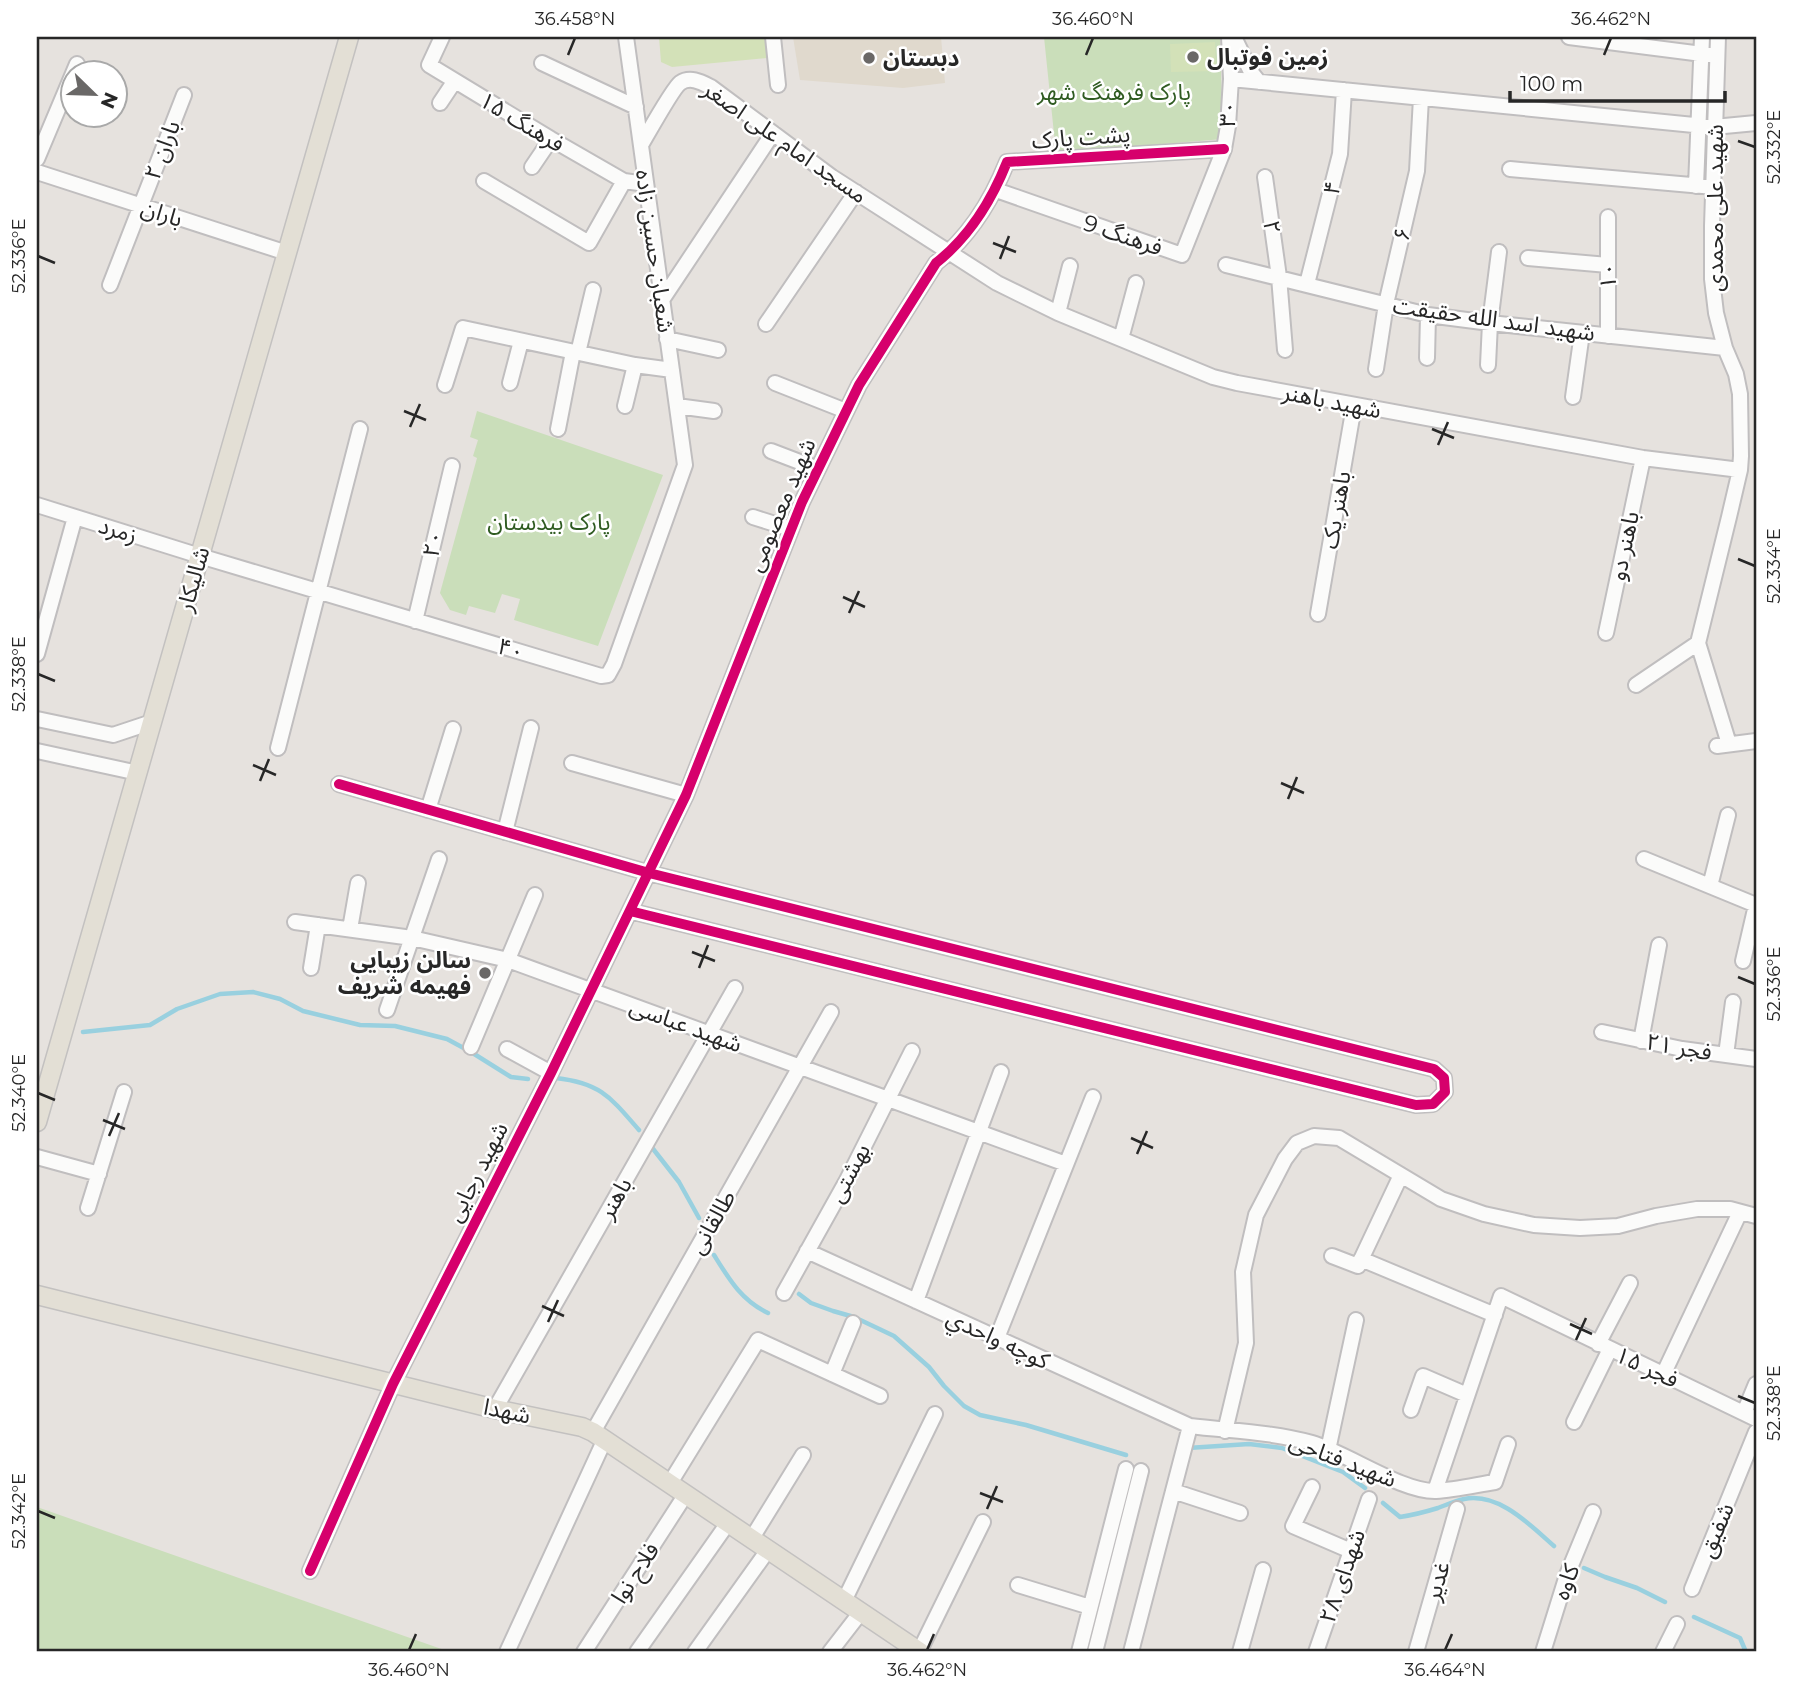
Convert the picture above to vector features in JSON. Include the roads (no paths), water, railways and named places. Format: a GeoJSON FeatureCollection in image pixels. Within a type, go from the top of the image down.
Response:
{"type":"FeatureCollection","features":[{"type":"Feature","properties":{"kind":"main road","name":"شالیکار"},"geometry":{"type":"LineString","coordinates":[[37,1122],[349,37]]}},
{"type":"Feature","properties":{"kind":"main road","name":"شهدا"},"geometry":{"type":"LineString","coordinates":[[37,1295],[495,1409],[582,1427],[599,1435],[920,1652]]}},
{"type":"Feature","properties":{"kind":"street","name":"فرهنگ ۱۵"},"geometry":{"type":"LineString","coordinates":[[442,37],[429,65],[624,181],[646,184]]}},
{"type":"Feature","properties":{"kind":"street","name":"شعبان حسین زاده"},"geometry":{"type":"LineString","coordinates":[[626,37],[685,465]]}},
{"type":"Feature","properties":{"kind":"street"},"geometry":{"type":"LineString","coordinates":[[773,37],[778,85]]}},
{"type":"Feature","properties":{"kind":"street","name":"۳۰"},"geometry":{"type":"LineString","coordinates":[[1224,149],[1231,79],[1228,37]]}},
{"type":"Feature","properties":{"kind":"street"},"geometry":{"type":"LineString","coordinates":[[1234,37],[1251,72],[1259,82]]}},
{"type":"Feature","properties":{"kind":"street"},"geometry":{"type":"LineString","coordinates":[[1569,37],[1716,56]]}},
{"type":"Feature","properties":{"kind":"street"},"geometry":{"type":"LineString","coordinates":[[1696,186],[1702,37]]}},
{"type":"Feature","properties":{"kind":"street","name":"شهید علی محمدی"},"geometry":{"type":"LineString","coordinates":[[1698,643],[1740,470],[1740,394],[1716,313],[1712,279],[1718,37]]}},
{"type":"Feature","properties":{"kind":"street"},"geometry":{"type":"LineString","coordinates":[[542,63],[636,107]]}},
{"type":"Feature","properties":{"kind":"street"},"geometry":{"type":"LineString","coordinates":[[1231,79],[1714,127],[1756,122]]}},
{"type":"Feature","properties":{"kind":"street","name":"مسجد امام علی اصغر"},"geometry":{"type":"LineString","coordinates":[[641,145],[679,83],[699,80],[832,177],[949,252]]}},
{"type":"Feature","properties":{"kind":"street"},"geometry":{"type":"LineString","coordinates":[[440,103],[454,82]]}},
{"type":"Feature","properties":{"kind":"street","name":"۴"},"geometry":{"type":"LineString","coordinates":[[1307,284],[1340,154],[1344,90]]}},
{"type":"Feature","properties":{"kind":"street","name":"باران ۲"},"geometry":{"type":"LineString","coordinates":[[110,285],[184,95]]}},
{"type":"Feature","properties":{"kind":"street","name":"۶"},"geometry":{"type":"LineString","coordinates":[[1376,369],[1386,304],[1417,171],[1421,98]]}},
{"type":"Feature","properties":{"kind":"street"},"geometry":{"type":"LineString","coordinates":[[37,159],[60,104]]}},
{"type":"Feature","properties":{"kind":"street"},"geometry":{"type":"LineString","coordinates":[[662,300],[773,133]]}},
{"type":"Feature","properties":{"kind":"street"},"geometry":{"type":"LineString","coordinates":[[532,167],[551,139]]}},
{"type":"Feature","properties":{"kind":"street","name":"پشت پارک"},"geometry":{"type":"LineString","coordinates":[[949,252],[981,215],[996,190],[1007,162],[1224,149]]}},
{"type":"Feature","properties":{"kind":"street","name":"فرهنگ 9"},"geometry":{"type":"LineString","coordinates":[[996,190],[1182,256],[1224,149]]}},
{"type":"Feature","properties":{"kind":"street"},"geometry":{"type":"LineString","coordinates":[[1510,169],[1714,187]]}},
{"type":"Feature","properties":{"kind":"street","name":"باران"},"geometry":{"type":"LineString","coordinates":[[37,172],[287,253]]}},
{"type":"Feature","properties":{"kind":"street","name":"۲"},"geometry":{"type":"LineString","coordinates":[[1265,177],[1279,277],[1285,350]]}},
{"type":"Feature","properties":{"kind":"street"},"geometry":{"type":"LineString","coordinates":[[484,181],[589,243],[624,181]]}},
{"type":"Feature","properties":{"kind":"street"},"geometry":{"type":"LineString","coordinates":[[766,324],[856,192]]}},
{"type":"Feature","properties":{"kind":"street","name":"۱۰"},"geometry":{"type":"LineString","coordinates":[[1608,217],[1608,336]]}},
{"type":"Feature","properties":{"kind":"street","name":"شهید باهنر"},"geometry":{"type":"LineString","coordinates":[[949,252],[998,283],[1058,313],[1213,377],[1354,406],[1643,458],[1740,470]]}},
{"type":"Feature","properties":{"kind":"street","name":"شهید معصومی"},"geometry":{"type":"LineString","coordinates":[[687,795],[791,529],[818,469],[859,385],[936,263],[949,252]]}},
{"type":"Feature","properties":{"kind":"street"},"geometry":{"type":"LineString","coordinates":[[1488,365],[1499,252]]}},
{"type":"Feature","properties":{"kind":"street"},"geometry":{"type":"LineString","coordinates":[[1528,258],[1608,265]]}},
{"type":"Feature","properties":{"kind":"street","name":"شهید اسد الله حقیقت"},"geometry":{"type":"LineString","coordinates":[[1226,265],[1428,315],[1725,348]]}},
{"type":"Feature","properties":{"kind":"street"},"geometry":{"type":"LineString","coordinates":[[1058,313],[1070,266]]}},
{"type":"Feature","properties":{"kind":"street"},"geometry":{"type":"LineString","coordinates":[[1121,340],[1136,283]]}},
{"type":"Feature","properties":{"kind":"street"},"geometry":{"type":"LineString","coordinates":[[558,429],[593,289]]}},
{"type":"Feature","properties":{"kind":"street"},"geometry":{"type":"LineString","coordinates":[[1427,358],[1428,315]]}},
{"type":"Feature","properties":{"kind":"street"},"geometry":{"type":"LineString","coordinates":[[445,385],[463,328],[635,365],[672,370]]}},
{"type":"Feature","properties":{"kind":"street"},"geometry":{"type":"LineString","coordinates":[[1573,397],[1582,333]]}},
{"type":"Feature","properties":{"kind":"street"},"geometry":{"type":"LineString","coordinates":[[667,339],[718,350]]}},
{"type":"Feature","properties":{"kind":"street"},"geometry":{"type":"LineString","coordinates":[[510,383],[520,341]]}},
{"type":"Feature","properties":{"kind":"street"},"geometry":{"type":"LineString","coordinates":[[625,406],[635,365]]}},
{"type":"Feature","properties":{"kind":"street"},"geometry":{"type":"LineString","coordinates":[[775,383],[846,411]]}},
{"type":"Feature","properties":{"kind":"street"},"geometry":{"type":"LineString","coordinates":[[677,406],[714,411]]}},
{"type":"Feature","properties":{"kind":"street","name":"باهنر یک"},"geometry":{"type":"LineString","coordinates":[[1318,614],[1354,406]]}},
{"type":"Feature","properties":{"kind":"street"},"geometry":{"type":"LineString","coordinates":[[278,748],[360,429]]}},
{"type":"Feature","properties":{"kind":"street"},"geometry":{"type":"LineString","coordinates":[[771,451],[818,469]]}},
{"type":"Feature","properties":{"kind":"street","name":"باهنر دو"},"geometry":{"type":"LineString","coordinates":[[1606,634],[1643,458]]}},
{"type":"Feature","properties":{"kind":"street","name":"۴۰"},"geometry":{"type":"LineString","coordinates":[[200,556],[601,676],[608,675],[685,465]]}},
{"type":"Feature","properties":{"kind":"street","name":"۲۰"},"geometry":{"type":"LineString","coordinates":[[415,621],[452,466]]}},
{"type":"Feature","properties":{"kind":"street","name":"زمرد"},"geometry":{"type":"LineString","coordinates":[[37,505],[200,556]]}},
{"type":"Feature","properties":{"kind":"street"},"geometry":{"type":"LineString","coordinates":[[37,654],[75,517]]}},
{"type":"Feature","properties":{"kind":"street"},"geometry":{"type":"LineString","coordinates":[[753,517],[791,529]]}},
{"type":"Feature","properties":{"kind":"street"},"geometry":{"type":"LineString","coordinates":[[1636,685],[1698,643],[1723,745],[1756,741]]}},
{"type":"Feature","properties":{"kind":"street"},"geometry":{"type":"LineString","coordinates":[[37,719],[113,735],[152,722]]}},
{"type":"Feature","properties":{"kind":"street"},"geometry":{"type":"LineString","coordinates":[[505,832],[531,728]]}},
{"type":"Feature","properties":{"kind":"street"},"geometry":{"type":"LineString","coordinates":[[428,810],[453,729]]}},
{"type":"Feature","properties":{"kind":"street"},"geometry":{"type":"LineString","coordinates":[[37,751],[138,773]]}},
{"type":"Feature","properties":{"kind":"street"},"geometry":{"type":"LineString","coordinates":[[572,762],[687,795]]}},
{"type":"Feature","properties":{"kind":"street"},"geometry":{"type":"LineString","coordinates":[[339,784],[649,873],[1434,1069],[1444,1078],[1445,1092],[1433,1104],[1416,1105],[630,911]]}},
{"type":"Feature","properties":{"kind":"street","name":"شهید رجایی"},"geometry":{"type":"LineString","coordinates":[[310,1571],[393,1384],[551,1073],[687,795]]}},
{"type":"Feature","properties":{"kind":"street"},"geometry":{"type":"LineString","coordinates":[[1710,886],[1728,815]]}},
{"type":"Feature","properties":{"kind":"street"},"geometry":{"type":"LineString","coordinates":[[387,1010],[439,859]]}},
{"type":"Feature","properties":{"kind":"street"},"geometry":{"type":"LineString","coordinates":[[1644,859],[1756,905],[1743,961]]}},
{"type":"Feature","properties":{"kind":"street"},"geometry":{"type":"LineString","coordinates":[[350,929],[358,883]]}},
{"type":"Feature","properties":{"kind":"street"},"geometry":{"type":"LineString","coordinates":[[471,1046],[536,895]]}},
{"type":"Feature","properties":{"kind":"street","name":"شهید عباسی"},"geometry":{"type":"LineString","coordinates":[[295,922],[412,938],[508,960],[1066,1164]]}},
{"type":"Feature","properties":{"kind":"street"},"geometry":{"type":"LineString","coordinates":[[311,968],[318,925]]}},
{"type":"Feature","properties":{"kind":"street"},"geometry":{"type":"LineString","coordinates":[[1641,1041],[1659,945]]}},
{"type":"Feature","properties":{"kind":"street","name":"باهنر"},"geometry":{"type":"LineString","coordinates":[[495,1409],[735,988]]}},
{"type":"Feature","properties":{"kind":"street"},"geometry":{"type":"LineString","coordinates":[[1726,1055],[1733,1002]]}},
{"type":"Feature","properties":{"kind":"street","name":"طالقانی"},"geometry":{"type":"LineString","coordinates":[[507,1652],[599,1435],[831,1012]]}},
{"type":"Feature","properties":{"kind":"street","name":"فجر ۲۱"},"geometry":{"type":"LineString","coordinates":[[1602,1032],[1682,1049],[1756,1059]]}},
{"type":"Feature","properties":{"kind":"street"},"geometry":{"type":"LineString","coordinates":[[507,1049],[551,1073]]}},
{"type":"Feature","properties":{"kind":"street","name":"بهشتی"},"geometry":{"type":"LineString","coordinates":[[784,1293],[846,1182],[912,1051]]}},
{"type":"Feature","properties":{"kind":"street"},"geometry":{"type":"LineString","coordinates":[[916,1301],[1001,1072]]}},
{"type":"Feature","properties":{"kind":"street"},"geometry":{"type":"LineString","coordinates":[[88,1208],[124,1092]]}},
{"type":"Feature","properties":{"kind":"street"},"geometry":{"type":"LineString","coordinates":[[997,1338],[1093,1097]]}},
{"type":"Feature","properties":{"kind":"street"},"geometry":{"type":"LineString","coordinates":[[1225,1431],[1246,1343],[1243,1272],[1256,1216],[1285,1159],[1297,1143],[1314,1136],[1339,1138],[1441,1199],[1484,1214],[1534,1225],[1580,1228],[1618,1226],[1696,1209],[1730,1209],[1756,1216]]}},
{"type":"Feature","properties":{"kind":"street"},"geometry":{"type":"LineString","coordinates":[[37,1157],[99,1174]]}},
{"type":"Feature","properties":{"kind":"street"},"geometry":{"type":"LineString","coordinates":[[1332,1256],[1357,1266],[1401,1175]]}},
{"type":"Feature","properties":{"kind":"street"},"geometry":{"type":"LineString","coordinates":[[1663,1375],[1740,1212]]}},
{"type":"Feature","properties":{"kind":"street","name":"كوچه واحدي"},"geometry":{"type":"LineString","coordinates":[[807,1251],[1190,1426]]}},
{"type":"Feature","properties":{"kind":"street"},"geometry":{"type":"LineString","coordinates":[[1361,1259],[1495,1315],[1434,1491]]}},
{"type":"Feature","properties":{"kind":"street"},"geometry":{"type":"LineString","coordinates":[[1574,1422],[1629,1283]]}},
{"type":"Feature","properties":{"kind":"street","name":"فجر ۱۵"},"geometry":{"type":"LineString","coordinates":[[1495,1315],[1501,1296],[1750,1416]]}},
{"type":"Feature","properties":{"kind":"street"},"geometry":{"type":"LineString","coordinates":[[1328,1450],[1356,1320]]}},
{"type":"Feature","properties":{"kind":"street"},"geometry":{"type":"LineString","coordinates":[[832,1374],[853,1323]]}},
{"type":"Feature","properties":{"kind":"street"},"geometry":{"type":"LineString","coordinates":[[670,1483],[758,1340],[880,1396]]}},
{"type":"Feature","properties":{"kind":"street"},"geometry":{"type":"LineString","coordinates":[[1412,1410],[1423,1377],[1467,1395]]}},
{"type":"Feature","properties":{"kind":"street"},"geometry":{"type":"LineString","coordinates":[[1750,1416],[1756,1384]]}},
{"type":"Feature","properties":{"kind":"street"},"geometry":{"type":"LineString","coordinates":[[844,1601],[935,1414]]}},
{"type":"Feature","properties":{"kind":"street"},"geometry":{"type":"LineString","coordinates":[[1131,1652],[1190,1426]]}},
{"type":"Feature","properties":{"kind":"street","name":"شهید فتاحی"},"geometry":{"type":"LineString","coordinates":[[1190,1426],[1266,1433],[1314,1444],[1412,1487],[1434,1491],[1495,1482],[1508,1444]]}},
{"type":"Feature","properties":{"kind":"street","name":"شفیق"},"geometry":{"type":"LineString","coordinates":[[1692,1589],[1756,1432]]}},
{"type":"Feature","properties":{"kind":"street"},"geometry":{"type":"LineString","coordinates":[[751,1538],[803,1455]]}},
{"type":"Feature","properties":{"kind":"street"},"geometry":{"type":"LineString","coordinates":[[1095,1652],[1126,1469]]}},
{"type":"Feature","properties":{"kind":"street"},"geometry":{"type":"LineString","coordinates":[[1079,1652],[1090,1607],[1141,1471]]}},
{"type":"Feature","properties":{"kind":"street"},"geometry":{"type":"LineString","coordinates":[[1312,1487],[1293,1526],[1351,1551]]}},
{"type":"Feature","properties":{"kind":"street"},"geometry":{"type":"LineString","coordinates":[[1173,1491],[1240,1513]]}},
{"type":"Feature","properties":{"kind":"street","name":"فلاح نوا"},"geometry":{"type":"LineString","coordinates":[[584,1652],[686,1494]]}},
{"type":"Feature","properties":{"kind":"street","name":"شهدای ۲۸"},"geometry":{"type":"LineString","coordinates":[[1316,1652],[1369,1499]]}},
{"type":"Feature","properties":{"kind":"street","name":"غدیر"},"geometry":{"type":"LineString","coordinates":[[1416,1652],[1457,1509]]}},
{"type":"Feature","properties":{"kind":"street","name":"کاوه"},"geometry":{"type":"LineString","coordinates":[[1543,1652],[1567,1575],[1594,1512]]}},
{"type":"Feature","properties":{"kind":"street"},"geometry":{"type":"LineString","coordinates":[[920,1652],[984,1522]]}},
{"type":"Feature","properties":{"kind":"street"},"geometry":{"type":"LineString","coordinates":[[637,1652],[728,1523]]}},
{"type":"Feature","properties":{"kind":"street"},"geometry":{"type":"LineString","coordinates":[[695,1652],[768,1550]]}},
{"type":"Feature","properties":{"kind":"street"},"geometry":{"type":"LineString","coordinates":[[1240,1652],[1263,1570]]}},
{"type":"Feature","properties":{"kind":"street"},"geometry":{"type":"LineString","coordinates":[[1018,1585],[1090,1607]]}},
{"type":"Feature","properties":{"kind":"street"},"geometry":{"type":"LineString","coordinates":[[830,1652],[861,1612]]}},
{"type":"Feature","properties":{"kind":"street"},"geometry":{"type":"LineString","coordinates":[[1664,1652],[1677,1624]]}},
{"type":"Feature","properties":{"kind":"waterway"},"geometry":{"type":"LineString","coordinates":[[83,1032],[150,1025],[177,1009],[220,994],[253,992],[280,999],[303,1011],[360,1025],[395,1026],[447,1039],[511,1077],[528,1079]]}},
{"type":"Feature","properties":{"kind":"waterway"},"geometry":{"type":"LineString","coordinates":[[556,1078],[595,1088],[621,1109],[639,1130]]}},
{"type":"Feature","properties":{"kind":"waterway"},"geometry":{"type":"LineString","coordinates":[[650,1145],[679,1182],[699,1218]]}},
{"type":"Feature","properties":{"kind":"waterway"},"geometry":{"type":"LineString","coordinates":[[714,1255],[743,1295],[768,1313]]}},
{"type":"Feature","properties":{"kind":"waterway"},"geometry":{"type":"LineString","coordinates":[[799,1294],[811,1303],[854,1317],[894,1336],[929,1367],[964,1406],[980,1415],[1026,1425],[1126,1455]]}},
{"type":"Feature","properties":{"kind":"waterway"},"geometry":{"type":"LineString","coordinates":[[1188,1448],[1249,1444],[1282,1448],[1343,1472],[1365,1488]]}},
{"type":"Feature","properties":{"kind":"waterway"},"geometry":{"type":"LineString","coordinates":[[1383,1503],[1400,1517],[1464,1499],[1489,1500],[1513,1512],[1554,1546]]}},
{"type":"Feature","properties":{"kind":"waterway"},"geometry":{"type":"LineString","coordinates":[[1584,1568],[1665,1602]]}},
{"type":"Feature","properties":{"kind":"waterway"},"geometry":{"type":"LineString","coordinates":[[1694,1617],[1740,1638],[1746,1652]]}},
{"type":"Feature","properties":{"kind":"place","name":"زمین فوتبال"},"geometry":{"type":"Point","coordinates":[1193,57]}},
{"type":"Feature","properties":{"kind":"place","name":"دبستان"},"geometry":{"type":"Point","coordinates":[869,58]}},
{"type":"Feature","properties":{"kind":"place","name":"سالن زیبایی فهیمه شریف"},"geometry":{"type":"Point","coordinates":[485,973]}},
{"type":"Feature","properties":{"kind":"park label","name":"پارک فرهنگ شهر"},"geometry":{"type":"Point","coordinates":[1114,92]}},
{"type":"Feature","properties":{"kind":"park label","name":"پارک بیدستان"},"geometry":{"type":"Point","coordinates":[549,522]}}]}
